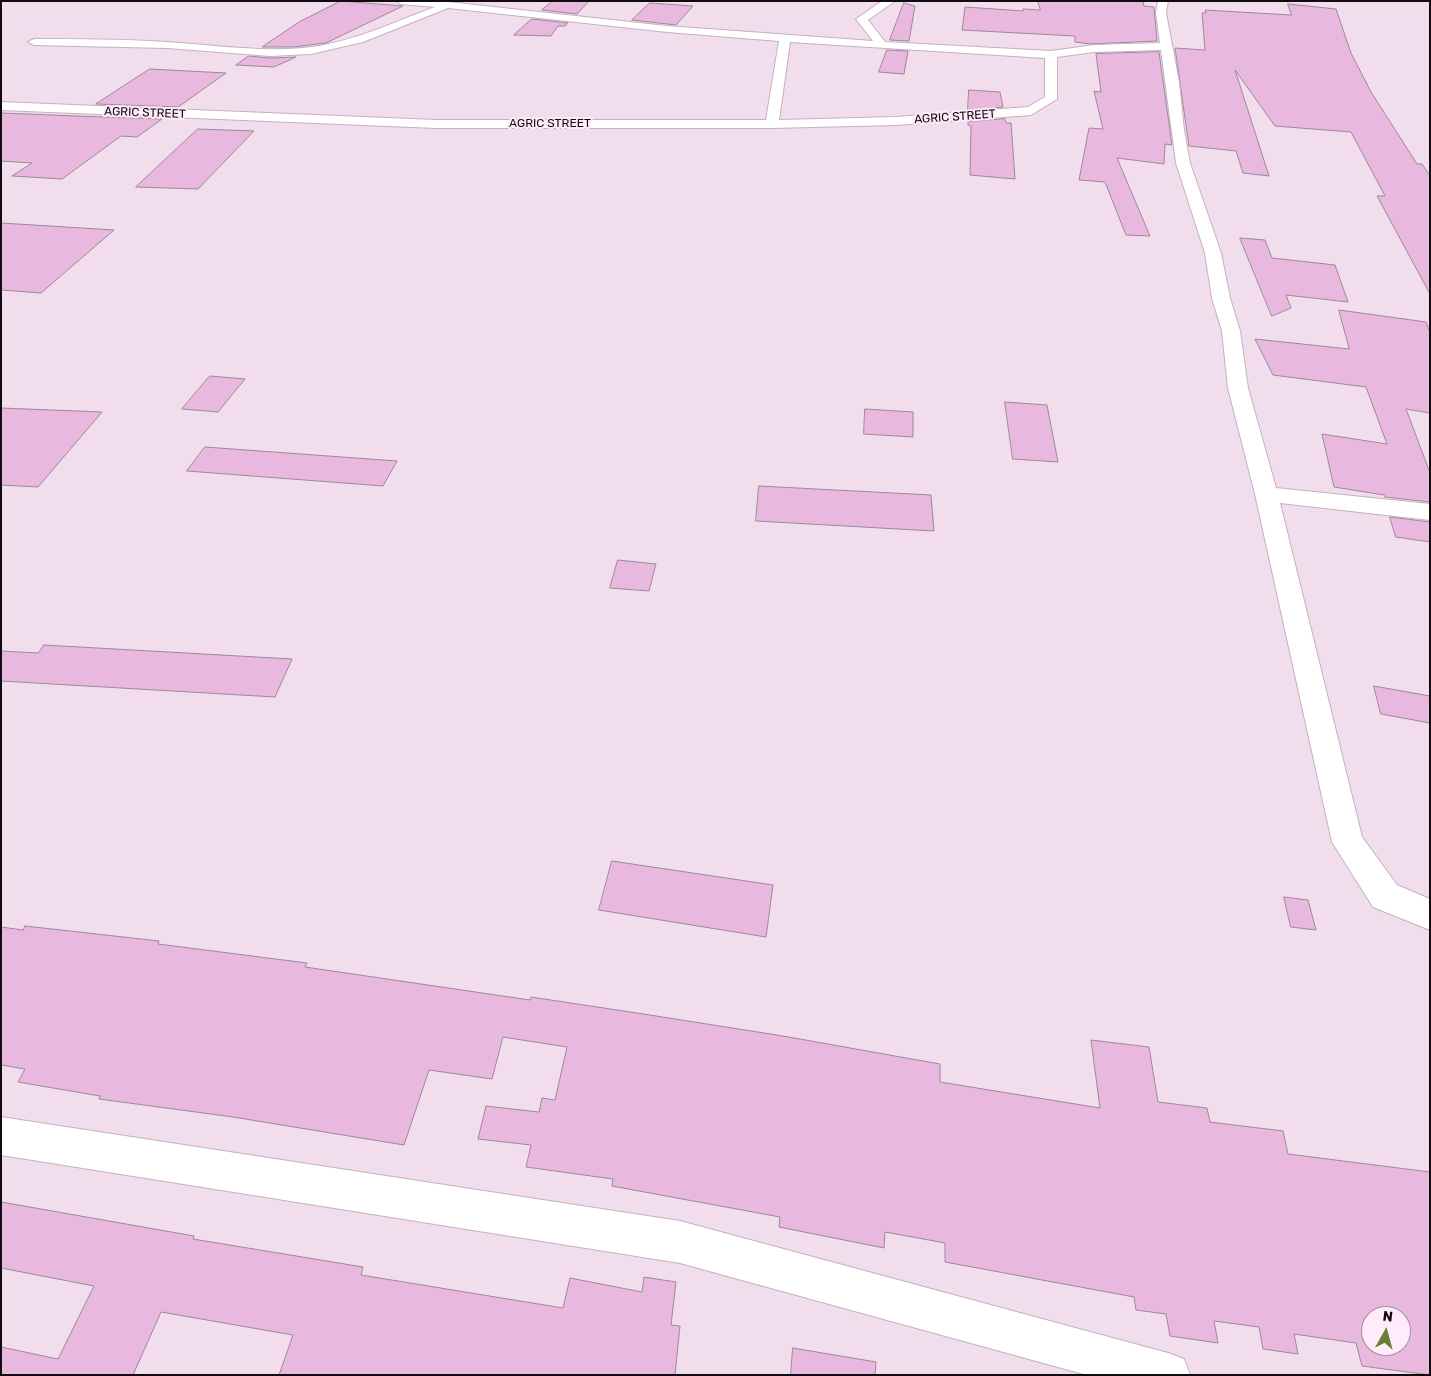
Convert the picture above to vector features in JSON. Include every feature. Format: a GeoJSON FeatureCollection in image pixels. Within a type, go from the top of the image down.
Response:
{"type":"FeatureCollection","features":[{"type":"Feature","properties":{"kind":"street"},"geometry":{"type":"LineString","coordinates":[[401,1],[455,3],[667,29],[1051,55],[1070,50],[1167,46]]}},
{"type":"Feature","properties":{"kind":"street"},"geometry":{"type":"LineString","coordinates":[[882,45],[862,19],[890,1]]}},
{"type":"Feature","properties":{"kind":"street"},"geometry":{"type":"LineString","coordinates":[[1163,1],[1160,13],[1167,46],[1183,163],[1213,253],[1221,298],[1231,331],[1238,388],[1266,494],[1348,842],[1385,896],[1430,915]]}},
{"type":"Feature","properties":{"kind":"street"},"geometry":{"type":"LineString","coordinates":[[34,42],[108,42],[289,51],[330,47],[367,37],[455,3]]}},
{"type":"Feature","properties":{"kind":"street"},"geometry":{"type":"LineString","coordinates":[[772,124],[785,37]]}},
{"type":"Feature","properties":{"kind":"street","name":"AGRIC STREET"},"geometry":{"type":"LineString","coordinates":[[1,106],[436,124],[772,124],[896,121],[1031,111],[1051,99],[1051,55]]}},
{"type":"Feature","properties":{"kind":"street"},"geometry":{"type":"LineString","coordinates":[[1266,494],[1430,512]]}},
{"type":"Feature","properties":{"kind":"street"},"geometry":{"type":"LineString","coordinates":[[1,1136],[680,1242],[1168,1375]]}},
{"type":"Feature","properties":{"kind":"building"},"geometry":{"type":"Polygon","coordinates":[[[341,1],[403,6],[326,43],[294,47],[262,47],[299,22],[341,1]]]}},
{"type":"Feature","properties":{"kind":"building"},"geometry":{"type":"Polygon","coordinates":[[[553,1],[589,1],[577,14],[542,10],[553,1]]]}},
{"type":"Feature","properties":{"kind":"building"},"geometry":{"type":"Polygon","coordinates":[[[1038,1],[1143,1],[1144,6],[1154,7],[1157,41],[1090,44],[1075,42],[1075,36],[962,30],[965,7],[1023,11],[1023,9],[1040,10],[1038,1]]]}},
{"type":"Feature","properties":{"kind":"building"},"geometry":{"type":"Polygon","coordinates":[[[650,3],[693,6],[676,25],[632,20],[650,3]]]}},
{"type":"Feature","properties":{"kind":"building"},"geometry":{"type":"Polygon","coordinates":[[[904,3],[915,6],[909,41],[890,40],[904,3]]]}},
{"type":"Feature","properties":{"kind":"building"},"geometry":{"type":"Polygon","coordinates":[[[1288,4],[1336,9],[1351,53],[1371,92],[1417,164],[1422,164],[1430,176],[1430,294],[1377,196],[1385,196],[1351,132],[1275,126],[1235,70],[1269,176],[1243,173],[1236,151],[1189,146],[1175,48],[1205,50],[1202,13],[1206,13],[1205,10],[1291,15],[1288,4]]]}},
{"type":"Feature","properties":{"kind":"building"},"geometry":{"type":"Polygon","coordinates":[[[532,19],[568,23],[565,26],[558,26],[551,36],[514,35],[532,19]]]}},
{"type":"Feature","properties":{"kind":"building"},"geometry":{"type":"Polygon","coordinates":[[[887,50],[908,51],[904,74],[879,72],[887,50]]]}},
{"type":"Feature","properties":{"kind":"building"},"geometry":{"type":"Polygon","coordinates":[[[1159,52],[1172,145],[1165,144],[1164,164],[1117,158],[1150,236],[1126,235],[1105,182],[1079,180],[1089,128],[1103,129],[1094,91],[1101,92],[1096,54],[1159,52]]]}},
{"type":"Feature","properties":{"kind":"building"},"geometry":{"type":"Polygon","coordinates":[[[249,56],[270,58],[296,57],[274,67],[236,65],[249,56]]]}},
{"type":"Feature","properties":{"kind":"building"},"geometry":{"type":"Polygon","coordinates":[[[150,69],[226,73],[178,107],[96,104],[150,69]]]}},
{"type":"Feature","properties":{"kind":"building"},"geometry":{"type":"Polygon","coordinates":[[[969,90],[1000,92],[1003,107],[968,110],[969,90]]]}},
{"type":"Feature","properties":{"kind":"building"},"geometry":{"type":"Polygon","coordinates":[[[1,113],[162,119],[137,137],[121,136],[62,179],[12,176],[32,163],[1,161],[1,113]]]}},
{"type":"Feature","properties":{"kind":"building"},"geometry":{"type":"Polygon","coordinates":[[[1005,119],[1006,123],[1011,123],[1015,179],[970,175],[971,126],[968,125],[968,122],[1005,119]]]}},
{"type":"Feature","properties":{"kind":"building"},"geometry":{"type":"Polygon","coordinates":[[[198,129],[254,131],[198,189],[136,187],[198,129]]]}},
{"type":"Feature","properties":{"kind":"building"},"geometry":{"type":"Polygon","coordinates":[[[1,223],[114,230],[41,293],[1,290],[1,223]]]}},
{"type":"Feature","properties":{"kind":"building"},"geometry":{"type":"Polygon","coordinates":[[[1240,238],[1265,240],[1272,258],[1335,265],[1348,302],[1286,295],[1291,308],[1272,316],[1240,238]]]}},
{"type":"Feature","properties":{"kind":"building"},"geometry":{"type":"Polygon","coordinates":[[[1339,310],[1426,322],[1430,333],[1430,413],[1406,409],[1430,473],[1430,502],[1385,497],[1384,495],[1334,487],[1322,434],[1387,444],[1366,387],[1273,375],[1255,339],[1349,349],[1339,310]]]}},
{"type":"Feature","properties":{"kind":"building"},"geometry":{"type":"Polygon","coordinates":[[[210,376],[245,379],[218,412],[182,409],[210,376]]]}},
{"type":"Feature","properties":{"kind":"building"},"geometry":{"type":"Polygon","coordinates":[[[1005,402],[1047,405],[1058,462],[1013,459],[1005,402]]]}},
{"type":"Feature","properties":{"kind":"building"},"geometry":{"type":"Polygon","coordinates":[[[1,408],[102,412],[38,487],[1,485],[1,408]]]}},
{"type":"Feature","properties":{"kind":"building"},"geometry":{"type":"Polygon","coordinates":[[[865,409],[913,412],[913,437],[864,434],[865,409]]]}},
{"type":"Feature","properties":{"kind":"building"},"geometry":{"type":"Polygon","coordinates":[[[205,447],[397,461],[383,486],[187,471],[205,447]]]}},
{"type":"Feature","properties":{"kind":"building"},"geometry":{"type":"Polygon","coordinates":[[[759,486],[931,495],[934,531],[756,521],[759,486]]]}},
{"type":"Feature","properties":{"kind":"building"},"geometry":{"type":"Polygon","coordinates":[[[1390,517],[1430,522],[1430,542],[1396,537],[1390,517]]]}},
{"type":"Feature","properties":{"kind":"building"},"geometry":{"type":"Polygon","coordinates":[[[618,560],[656,564],[649,591],[610,588],[618,560]]]}},
{"type":"Feature","properties":{"kind":"building"},"geometry":{"type":"Polygon","coordinates":[[[44,645],[292,659],[275,697],[1,681],[1,651],[38,653],[44,645]]]}},
{"type":"Feature","properties":{"kind":"building"},"geometry":{"type":"Polygon","coordinates":[[[1374,686],[1430,696],[1430,723],[1381,714],[1374,686]]]}},
{"type":"Feature","properties":{"kind":"building"},"geometry":{"type":"Polygon","coordinates":[[[612,861],[773,885],[766,937],[599,910],[612,861]]]}},
{"type":"Feature","properties":{"kind":"building"},"geometry":{"type":"Polygon","coordinates":[[[1284,897],[1308,900],[1316,930],[1291,927],[1284,897]]]}},
{"type":"Feature","properties":{"kind":"building"},"geometry":{"type":"Polygon","coordinates":[[[25,926],[159,941],[158,944],[307,963],[305,967],[530,1000],[531,997],[783,1036],[940,1064],[940,1082],[1100,1108],[1091,1040],[1149,1047],[1158,1102],[1207,1108],[1210,1122],[1283,1131],[1288,1154],[1430,1172],[1430,1375],[1362,1366],[1356,1343],[1294,1334],[1298,1354],[1263,1349],[1259,1327],[1214,1321],[1218,1343],[1170,1336],[1166,1314],[1136,1310],[1134,1297],[945,1262],[945,1243],[885,1232],[884,1248],[779,1227],[780,1217],[612,1186],[613,1179],[526,1167],[531,1145],[478,1139],[486,1106],[539,1112],[542,1098],[555,1100],[567,1047],[503,1037],[492,1079],[429,1070],[404,1145],[233,1117],[99,1099],[100,1096],[18,1082],[25,1069],[1,1065],[1,927],[23,930],[25,926]]]}},
{"type":"Feature","properties":{"kind":"building"},"geometry":{"type":"Polygon","coordinates":[[[1,1202],[194,1236],[193,1239],[363,1267],[361,1275],[563,1308],[570,1278],[642,1292],[644,1277],[676,1282],[671,1325],[680,1326],[675,1375],[279,1375],[293,1335],[161,1312],[133,1375],[1,1375],[1,1347],[58,1359],[94,1286],[1,1268],[1,1202]]]}},
{"type":"Feature","properties":{"kind":"building"},"geometry":{"type":"Polygon","coordinates":[[[793,1348],[876,1362],[875,1375],[791,1375],[793,1348]]]}}]}
